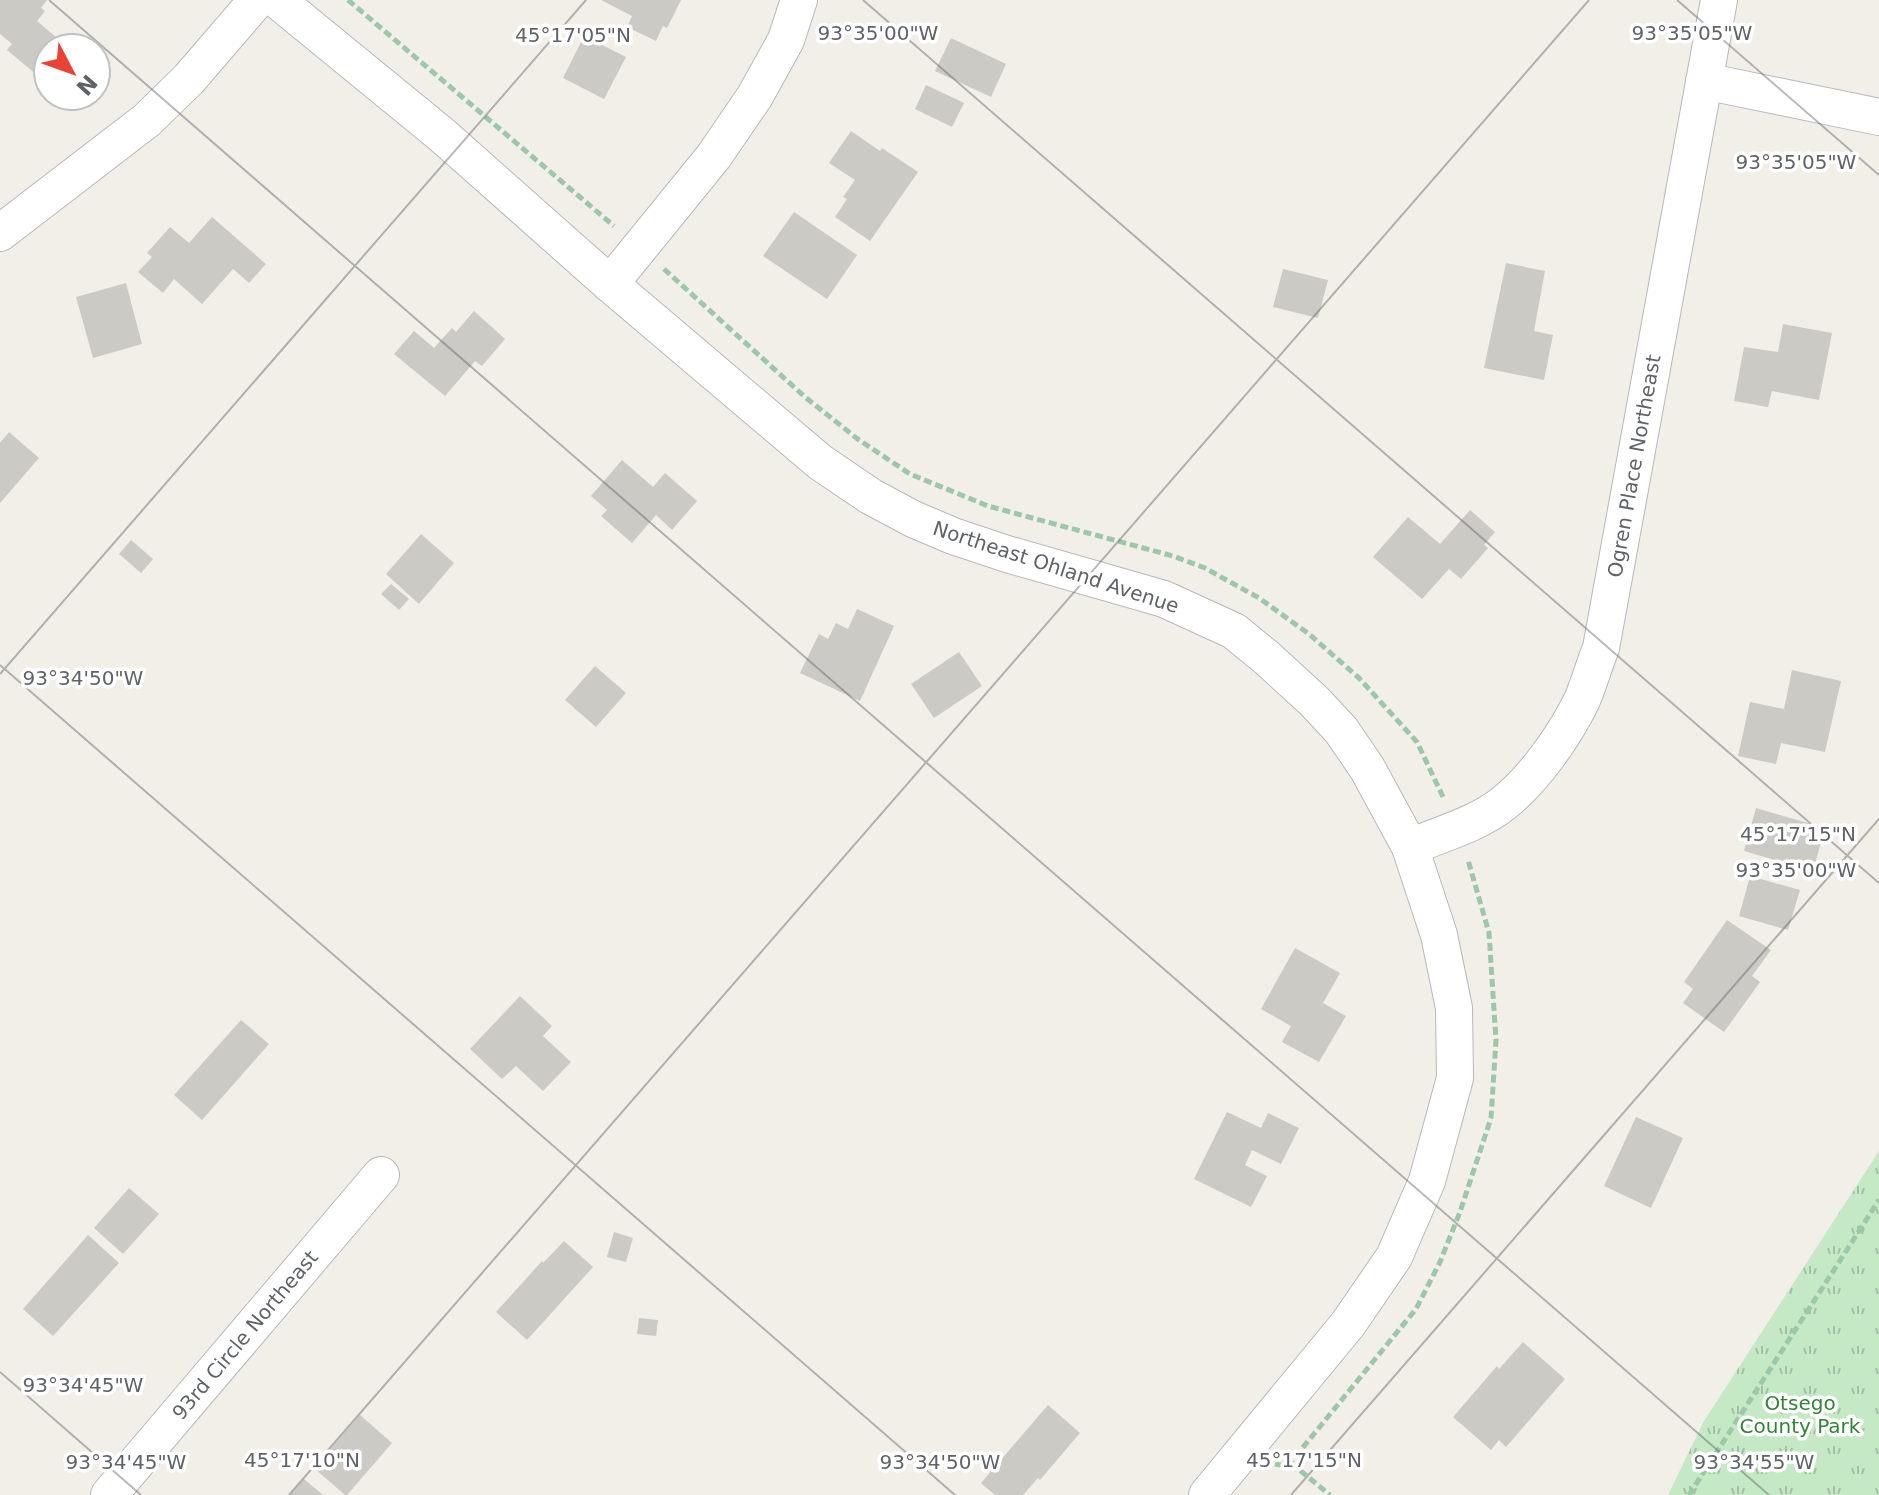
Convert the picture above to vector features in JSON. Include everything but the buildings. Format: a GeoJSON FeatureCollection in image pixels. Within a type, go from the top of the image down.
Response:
{"type":"FeatureCollection","features":[{"type":"Feature","properties":{"kind":"street"},"geometry":{"type":"LineString","coordinates":[[0,233],[147,120],[189,79],[257,0]]}},
{"type":"Feature","properties":{"kind":"street","name":"Northeast Ohland Avenue"},"geometry":{"type":"LineString","coordinates":[[277,0],[442,135],[610,284],[820,462],[870,496],[953,536],[1164,599],[1234,631],[1314,701],[1341,730],[1367,768],[1410,847],[1439,935],[1454,1008],[1455,1078],[1427,1181],[1394,1257],[1357,1312],[1207,1495]]}},
{"type":"Feature","properties":{"kind":"street"},"geometry":{"type":"LineString","coordinates":[[610,284],[714,156],[755,96],[786,40],[799,0]]}},
{"type":"Feature","properties":{"kind":"street","name":"Ogren Place Northeast"},"geometry":{"type":"LineString","coordinates":[[1410,847],[1475,821],[1503,804],[1533,774],[1582,700],[1601,648],[1719,0]]}},
{"type":"Feature","properties":{"kind":"street"},"geometry":{"type":"LineString","coordinates":[[1704,81],[1879,117]]}},
{"type":"Feature","properties":{"kind":"street","name":"93rd Circle Northeast"},"geometry":{"type":"LineString","coordinates":[[109,1495],[381,1175]]}},
{"type":"Feature","properties":{"kind":"path"},"geometry":{"type":"LineString","coordinates":[[348,0],[622,233]]}},
{"type":"Feature","properties":{"kind":"path"},"geometry":{"type":"LineString","coordinates":[[653,259],[805,397],[859,440],[910,474],[988,506],[1173,556],[1205,568],[1259,598],[1309,634],[1369,689],[1417,742],[1445,801]]}},
{"type":"Feature","properties":{"kind":"path"},"geometry":{"type":"LineString","coordinates":[[1689,1495],[1879,1200]]}},
{"type":"Feature","properties":{"kind":"path"},"geometry":{"type":"LineString","coordinates":[[1291,1462],[1330,1495]]}},
{"type":"Feature","properties":{"kind":"green space","name":"Otsego County Park"},"geometry":{"type":"Polygon","coordinates":[[[1879,1151],[1879,1495],[1668,1495],[1704,1421],[1879,1151]]]}}]}
